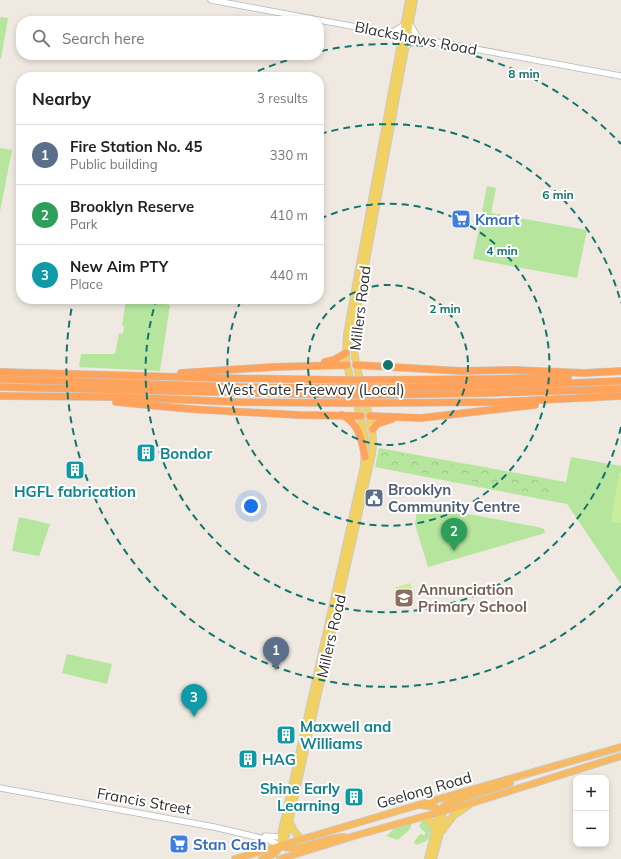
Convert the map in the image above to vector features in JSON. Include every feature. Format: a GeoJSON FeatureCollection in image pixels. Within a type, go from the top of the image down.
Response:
{"type":"FeatureCollection","features":[{"type":"Feature","properties":{"kind":"highway"},"geometry":{"type":"LineString","coordinates":[[273,367],[334,360],[346,353]]}},
{"type":"Feature","properties":{"kind":"highway"},"geometry":{"type":"LineString","coordinates":[[141,376],[273,367],[347,365]]}},
{"type":"Feature","properties":{"kind":"highway"},"geometry":{"type":"LineString","coordinates":[[356,365],[461,371],[514,370],[579,373],[621,371]]}},
{"type":"Feature","properties":{"kind":"highway","name":"West Gate Freeway (Local)"},"geometry":{"type":"LineString","coordinates":[[0,372],[340,380],[494,379],[621,375]]}},
{"type":"Feature","properties":{"kind":"highway"},"geometry":{"type":"LineString","coordinates":[[0,379],[343,392]]}},
{"type":"Feature","properties":{"kind":"highway"},"geometry":{"type":"LineString","coordinates":[[373,392],[621,381]]}},
{"type":"Feature","properties":{"kind":"highway"},"geometry":{"type":"LineString","coordinates":[[0,387],[489,394],[621,389]]}},
{"type":"Feature","properties":{"kind":"highway","name":"West Gate Freeway (Local)"},"geometry":{"type":"LineString","coordinates":[[0,396],[122,397],[236,402],[346,403],[498,402],[621,396]]}},
{"type":"Feature","properties":{"kind":"highway"},"geometry":{"type":"LineString","coordinates":[[56,397],[198,410],[299,415],[340,414],[361,416]]}},
{"type":"Feature","properties":{"kind":"highway"},"geometry":{"type":"LineString","coordinates":[[370,416],[432,417],[590,398]]}},
{"type":"Feature","properties":{"kind":"highway"},"geometry":{"type":"LineString","coordinates":[[340,414],[351,421],[358,430],[365,457]]}},
{"type":"Feature","properties":{"kind":"highway"},"geometry":{"type":"LineString","coordinates":[[373,429],[377,424],[398,417]]}},
{"type":"Feature","properties":{"kind":"highway","name":"Geelong Road"},"geometry":{"type":"LineString","coordinates":[[235,859],[621,747]]}},
{"type":"Feature","properties":{"kind":"highway","name":"Geelong Road"},"geometry":{"type":"LineString","coordinates":[[280,859],[354,836],[472,803],[621,756]]}},
{"type":"Feature","properties":{"kind":"highway"},"geometry":{"type":"LineString","coordinates":[[560,765],[563,774]]}},
{"type":"Feature","properties":{"kind":"highway"},"geometry":{"type":"LineString","coordinates":[[418,805],[435,807],[440,812],[448,803],[509,783],[521,776]]}},
{"type":"Feature","properties":{"kind":"highway"},"geometry":{"type":"LineString","coordinates":[[262,859],[274,854],[281,846],[293,849],[334,837],[354,836]]}},
{"type":"Feature","properties":{"kind":"main road","name":"Blackshaws Road"},"geometry":{"type":"LineString","coordinates":[[211,0],[299,16]]}},
{"type":"Feature","properties":{"kind":"main road","name":"Millers Road"},"geometry":{"type":"LineString","coordinates":[[407,25],[409,0]]}},
{"type":"Feature","properties":{"kind":"main road","name":"Millers Road"},"geometry":{"type":"LineString","coordinates":[[281,846],[286,836],[287,820],[362,477],[365,457],[365,438],[361,416],[347,365],[347,334],[362,264],[407,25],[414,0]]}},
{"type":"Feature","properties":{"kind":"main road","name":"Blackshaws Road"},"geometry":{"type":"LineString","coordinates":[[324,21],[621,76]]}},
{"type":"Feature","properties":{"kind":"main road"},"geometry":{"type":"LineString","coordinates":[[407,25],[418,38],[403,47],[393,37],[392,33],[407,25]]}},
{"type":"Feature","properties":{"kind":"main road","name":"Millers Road"},"geometry":{"type":"LineString","coordinates":[[281,846],[281,837],[287,820],[372,454],[374,437],[373,429],[356,365],[354,351],[354,335],[362,264]]}},
{"type":"Feature","properties":{"kind":"main road"},"geometry":{"type":"LineString","coordinates":[[347,365],[356,365]]}},
{"type":"Feature","properties":{"kind":"main road"},"geometry":{"type":"LineString","coordinates":[[361,416],[370,416]]}},
{"type":"Feature","properties":{"kind":"main road","name":"Francis Street"},"geometry":{"type":"LineString","coordinates":[[0,788],[250,834]]}},
{"type":"Feature","properties":{"kind":"main road"},"geometry":{"type":"LineString","coordinates":[[428,859],[434,845],[453,816],[472,803]]}},
{"type":"Feature","properties":{"kind":"main road"},"geometry":{"type":"LineString","coordinates":[[440,812],[443,818],[440,835]]}},
{"type":"Feature","properties":{"kind":"main road"},"geometry":{"type":"LineString","coordinates":[[433,859],[434,832],[440,812]]}},
{"type":"Feature","properties":{"kind":"main road"},"geometry":{"type":"LineString","coordinates":[[424,817],[431,822],[434,832]]}},
{"type":"Feature","properties":{"kind":"main road"},"geometry":{"type":"LineString","coordinates":[[287,820],[294,831],[304,840]]}},
{"type":"Feature","properties":{"kind":"main road"},"geometry":{"type":"LineString","coordinates":[[250,834],[281,837]]}},
{"type":"Feature","properties":{"kind":"main road"},"geometry":{"type":"LineString","coordinates":[[250,834],[258,838],[272,841],[281,846]]}},
{"type":"Feature","properties":{"kind":"main road"},"geometry":{"type":"LineString","coordinates":[[253,854],[260,844],[258,838]]}},
{"type":"Feature","properties":{"kind":"green space"},"geometry":{"type":"Polygon","coordinates":[[[0,17],[8,18],[1,59],[0,58],[0,17]]]}},
{"type":"Feature","properties":{"kind":"green space"},"geometry":{"type":"Polygon","coordinates":[[[0,148],[12,150],[0,212],[0,148]]]}},
{"type":"Feature","properties":{"kind":"green space"},"geometry":{"type":"Polygon","coordinates":[[[487,186],[496,188],[491,213],[587,230],[577,278],[473,259],[487,186]]]}},
{"type":"Feature","properties":{"kind":"green space"},"geometry":{"type":"Polygon","coordinates":[[[125,304],[170,305],[160,371],[79,367],[81,354],[115,354],[119,333],[123,334],[124,326],[122,326],[125,304]]]}},
{"type":"Feature","properties":{"kind":"green space"},"geometry":{"type":"Polygon","coordinates":[[[379,448],[566,482],[571,457],[621,466],[621,584],[567,504],[375,467],[379,448]]]}},
{"type":"Feature","properties":{"kind":"green space"},"geometry":{"type":"Polygon","coordinates":[[[381,450],[546,482],[557,487],[563,498],[378,465],[381,450]]]}},
{"type":"Feature","properties":{"kind":"green space"},"geometry":{"type":"Polygon","coordinates":[[[619,473],[621,473],[621,523],[611,522],[619,473]]]}},
{"type":"Feature","properties":{"kind":"green space"},"geometry":{"type":"Polygon","coordinates":[[[418,505],[538,527],[544,529],[545,532],[428,567],[415,524],[418,505]]]}},
{"type":"Feature","properties":{"kind":"green space"},"geometry":{"type":"Polygon","coordinates":[[[19,517],[50,524],[39,556],[12,551],[19,517]]]}},
{"type":"Feature","properties":{"kind":"green space"},"geometry":{"type":"Polygon","coordinates":[[[410,583],[412,590],[398,595],[396,587],[410,583]]]}},
{"type":"Feature","properties":{"kind":"green space"},"geometry":{"type":"Polygon","coordinates":[[[67,654],[112,664],[107,684],[62,673],[67,654]]]}},
{"type":"Feature","properties":{"kind":"green space"},"geometry":{"type":"Polygon","coordinates":[[[424,820],[431,828],[430,836],[427,840],[416,845],[414,842],[420,834],[425,835],[425,832],[419,826],[424,820]]]}},
{"type":"Feature","properties":{"kind":"green space"},"geometry":{"type":"Polygon","coordinates":[[[412,823],[410,829],[398,840],[386,836],[395,828],[412,823]]]}},
{"type":"Feature","properties":{"kind":"place","name":"Kmart"},"geometry":{"type":"Point","coordinates":[461,219]}},
{"type":"Feature","properties":{"kind":"place","name":"Bondor"},"geometry":{"type":"Point","coordinates":[146,453]}},
{"type":"Feature","properties":{"kind":"place","name":"HGFL fabrication"},"geometry":{"type":"Point","coordinates":[75,470]}},
{"type":"Feature","properties":{"kind":"place","name":"Brooklyn Community Centre"},"geometry":{"type":"Point","coordinates":[374,498]}},
{"type":"Feature","properties":{"kind":"place","name":"Brooklyn Reserve"},"geometry":{"type":"Point","coordinates":[454,551]}},
{"type":"Feature","properties":{"kind":"place","name":"Annunciation Primary School"},"geometry":{"type":"Point","coordinates":[404,598]}},
{"type":"Feature","properties":{"kind":"place","name":"Fire Station No. 45"},"geometry":{"type":"Point","coordinates":[276,670]}},
{"type":"Feature","properties":{"kind":"place","name":"New Aim PTY"},"geometry":{"type":"Point","coordinates":[194,717]}},
{"type":"Feature","properties":{"kind":"place","name":"Maxwell and Williams"},"geometry":{"type":"Point","coordinates":[286,735]}},
{"type":"Feature","properties":{"kind":"place","name":"HAG"},"geometry":{"type":"Point","coordinates":[248,759]}},
{"type":"Feature","properties":{"kind":"place","name":"Shine Early Learning"},"geometry":{"type":"Point","coordinates":[354,797]}},
{"type":"Feature","properties":{"kind":"place","name":"Stan Cash"},"geometry":{"type":"Point","coordinates":[179,844]}}]}
